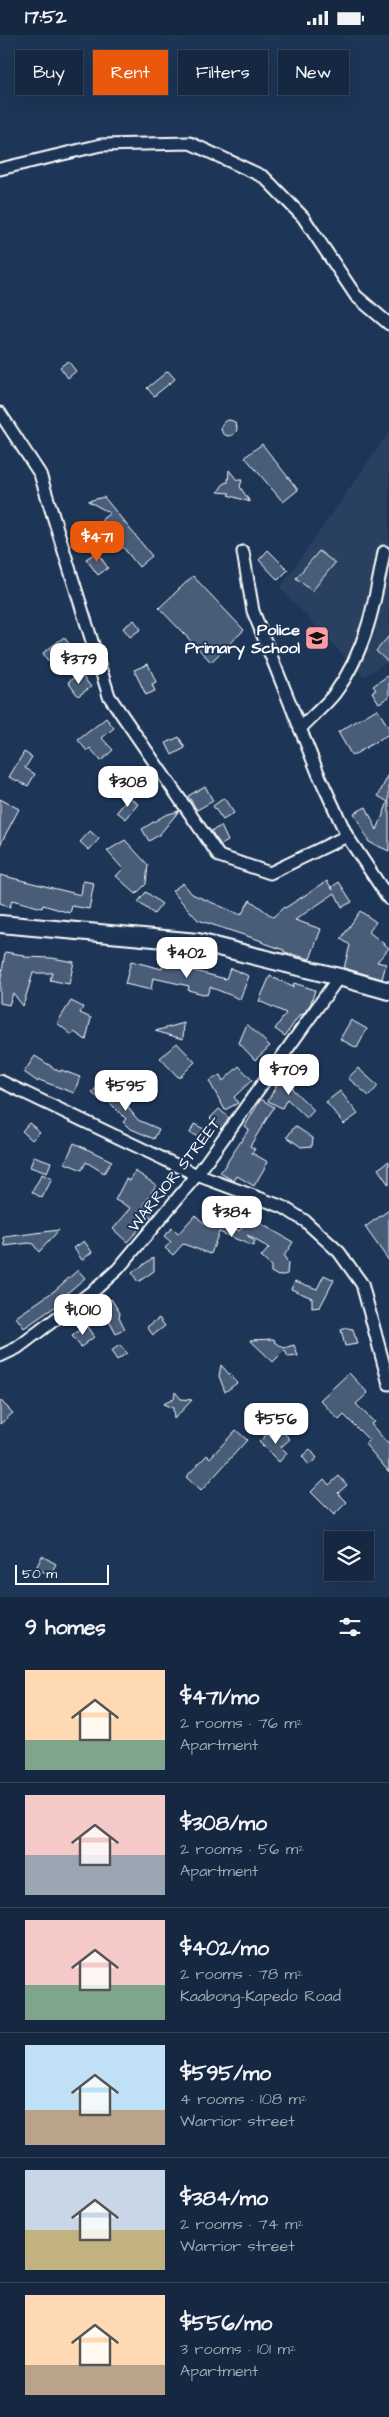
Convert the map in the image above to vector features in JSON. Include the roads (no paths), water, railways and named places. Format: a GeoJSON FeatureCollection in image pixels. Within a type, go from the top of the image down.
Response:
{"type":"FeatureCollection","features":[{"type":"Feature","properties":{"kind":"main road"},"geometry":{"type":"LineString","coordinates":[[0,924],[198,942],[389,991]]}},
{"type":"Feature","properties":{"kind":"street"},"geometry":{"type":"LineString","coordinates":[[0,169],[101,145],[190,143],[264,177],[303,217],[356,296],[389,324]]}},
{"type":"Feature","properties":{"kind":"street"},"geometry":{"type":"LineString","coordinates":[[0,413],[40,474],[109,696],[219,856],[270,873],[346,836]]}},
{"type":"Feature","properties":{"kind":"street"},"geometry":{"type":"LineString","coordinates":[[242,552],[253,611],[300,729],[346,836],[389,899]]}},
{"type":"Feature","properties":{"kind":"street"},"geometry":{"type":"LineString","coordinates":[[300,729],[334,694],[350,670],[365,637],[376,598],[384,552]]}},
{"type":"Feature","properties":{"kind":"street","name":"WARRIOR STREET"},"geometry":{"type":"LineString","coordinates":[[0,1356],[17,1348],[98,1287],[118,1269],[197,1175],[340,977]]}},
{"type":"Feature","properties":{"kind":"street"},"geometry":{"type":"LineString","coordinates":[[0,1081],[197,1175],[283,1207],[305,1221],[338,1252],[362,1284],[389,1384]]}},
{"type":"Feature","properties":{"kind":"place","name":"Police Primary School"},"geometry":{"type":"Point","coordinates":[317,638]}}]}
